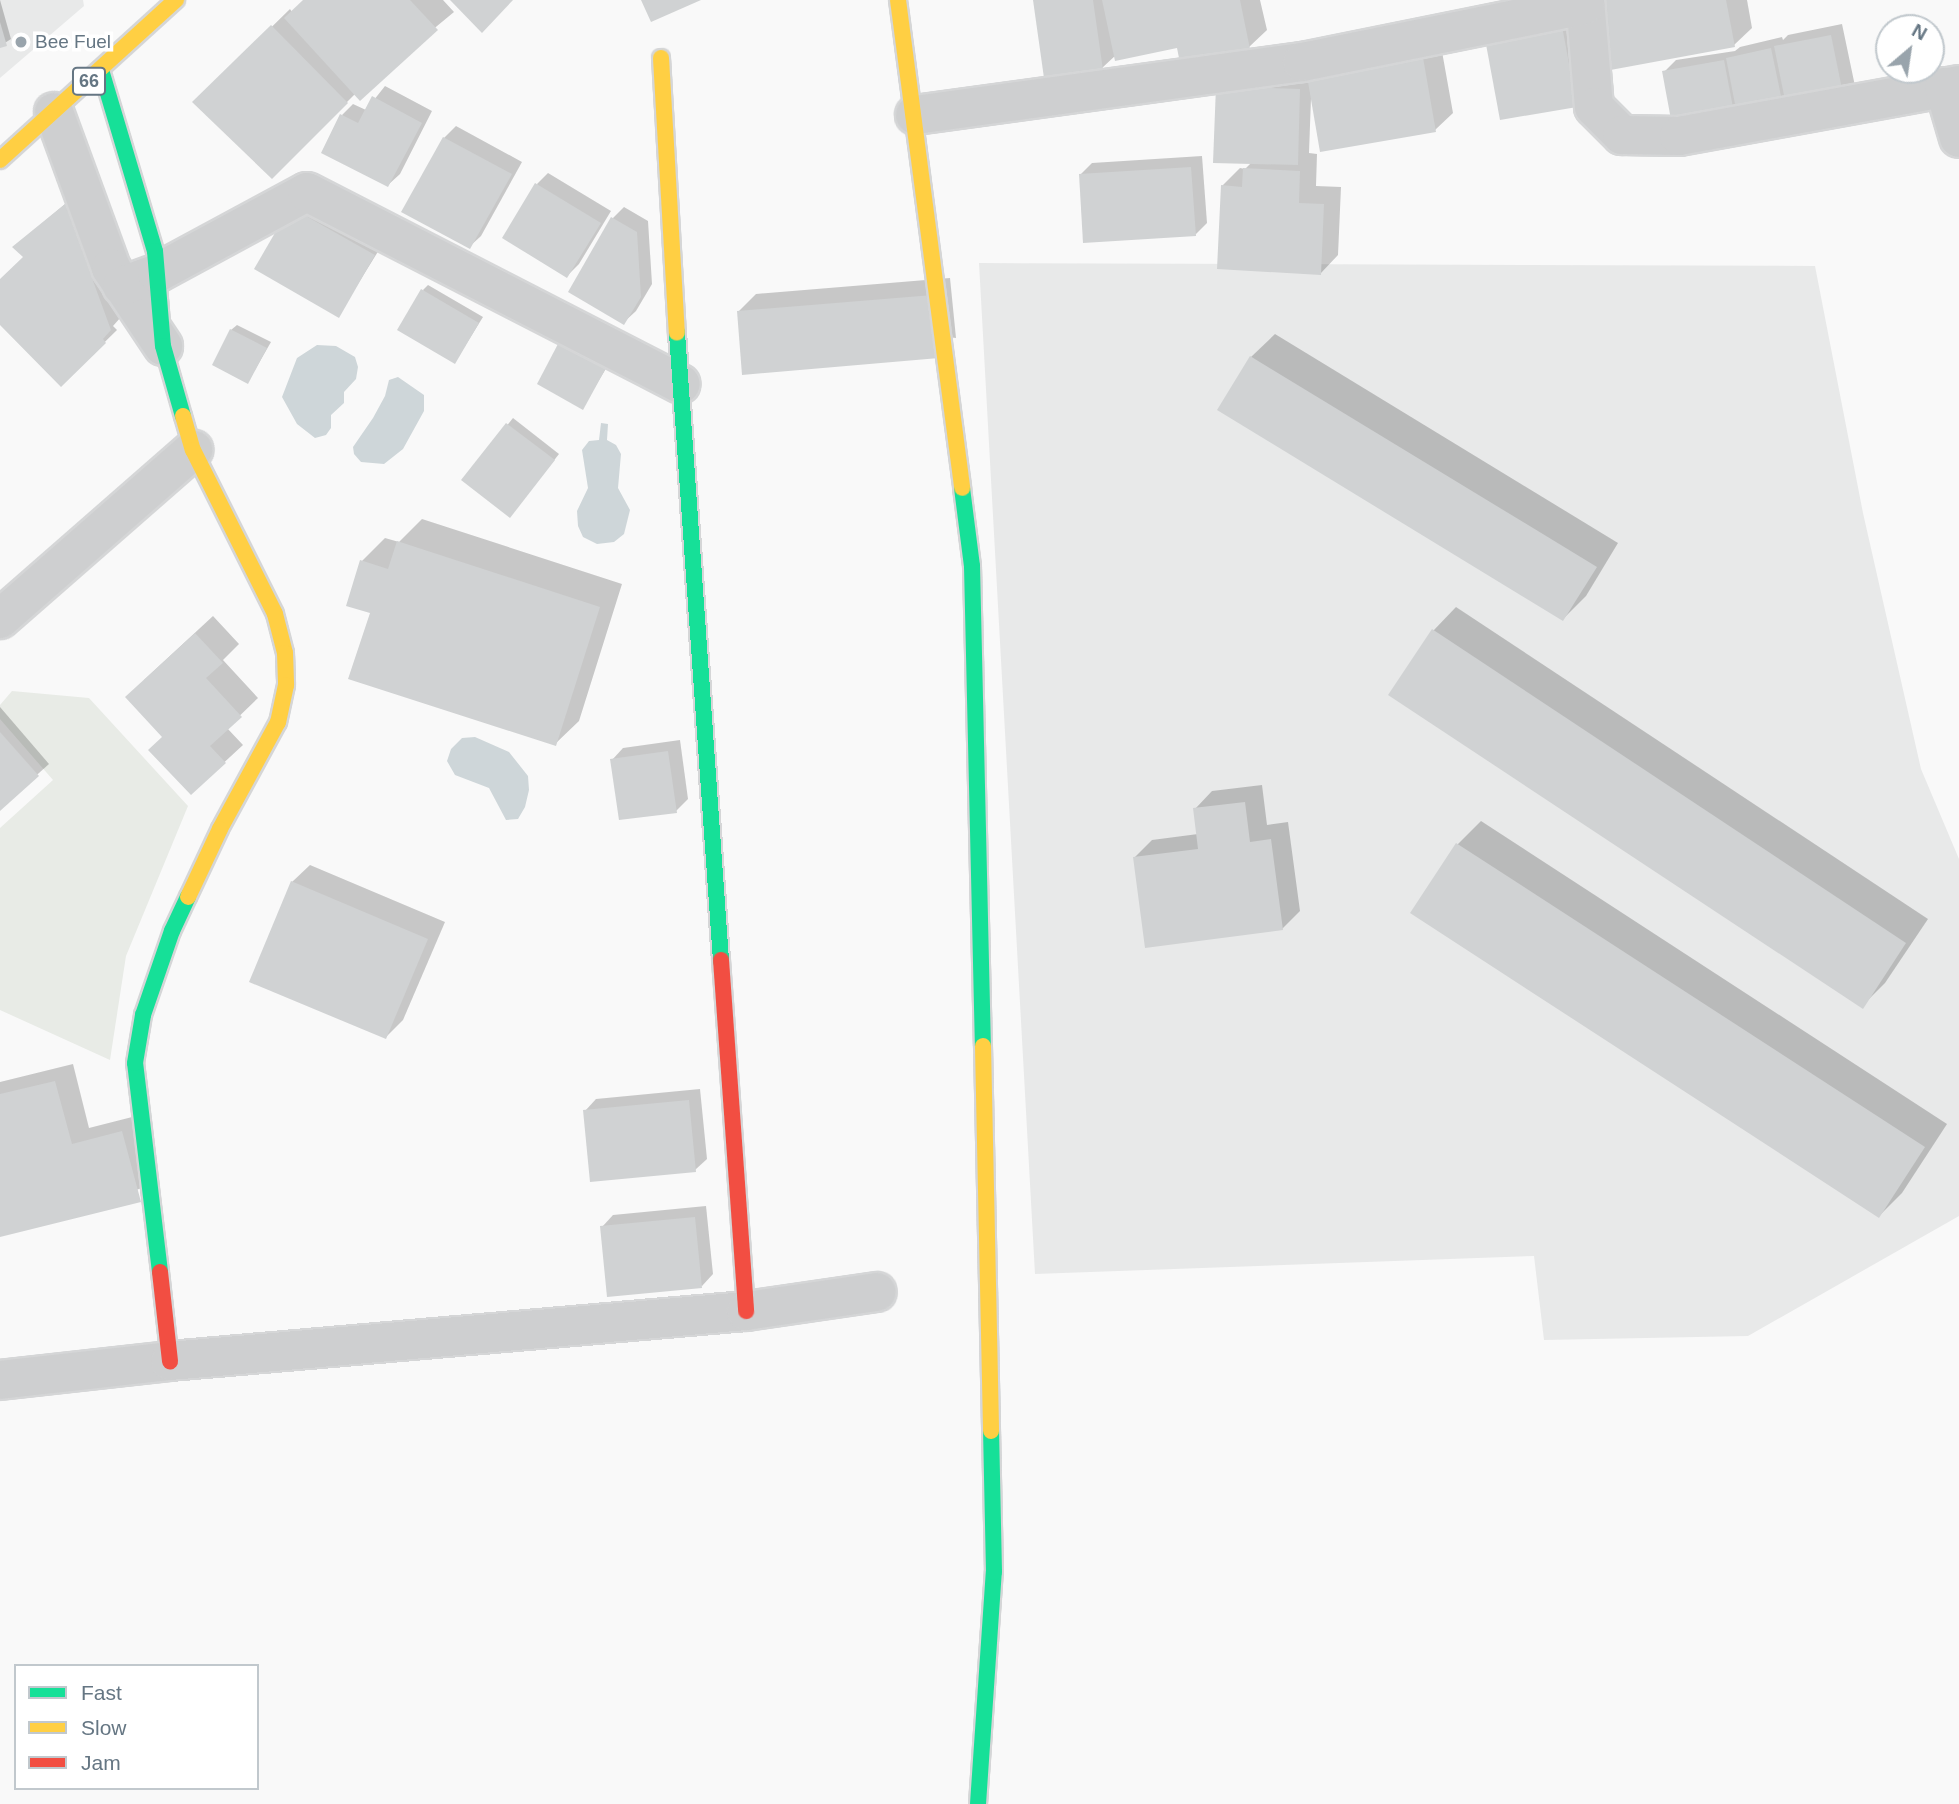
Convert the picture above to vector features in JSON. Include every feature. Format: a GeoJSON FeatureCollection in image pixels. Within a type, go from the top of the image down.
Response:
{"type":"FeatureCollection","features":[{"type":"Feature","properties":{"kind":"street","name":"66"},"geometry":{"type":"LineString","coordinates":[[0,160],[176,0]]}},
{"type":"Feature","properties":{"kind":"street"},"geometry":{"type":"LineString","coordinates":[[898,0],[972,566],[994,1572],[978,1804]]}},
{"type":"Feature","properties":{"kind":"street"},"geometry":{"type":"LineString","coordinates":[[915,115],[1302,62],[1585,2],[1594,107],[1622,135],[1679,136],[1952,86],[1959,138]]}},
{"type":"Feature","properties":{"kind":"street"},"geometry":{"type":"LineString","coordinates":[[661,58],[680,384],[746,1311]]}},
{"type":"Feature","properties":{"kind":"street"},"geometry":{"type":"LineString","coordinates":[[101,70],[155,251],[163,346],[193,450],[275,614],[285,653],[286,685],[278,722],[220,829],[172,931],[143,1015],[135,1063],[170,1361]]}},
{"type":"Feature","properties":{"kind":"street"},"geometry":{"type":"LineString","coordinates":[[54,112],[111,268],[163,346]]}},
{"type":"Feature","properties":{"kind":"street"},"geometry":{"type":"LineString","coordinates":[[122,286],[157,272],[307,192],[680,384]]}},
{"type":"Feature","properties":{"kind":"street"},"geometry":{"type":"LineString","coordinates":[[0,619],[193,450]]}},
{"type":"Feature","properties":{"kind":"street"},"geometry":{"type":"LineString","coordinates":[[0,1380],[170,1361],[746,1311],[877,1292]]}},
{"type":"Feature","properties":{"kind":"shaded area","name":"Bee Fuel"},"geometry":{"type":"Polygon","coordinates":[[[0,0],[83,0],[84,6],[0,78],[0,0]]]}},
{"type":"Feature","properties":{"kind":"shaded area"},"geometry":{"type":"Polygon","coordinates":[[[979,263],[1815,266],[1863,513],[1921,769],[1959,859],[1959,1216],[1748,1336],[1544,1340],[1534,1256],[1035,1274],[979,263]]]}},
{"type":"Feature","properties":{"kind":"shaded area"},"geometry":{"type":"Polygon","coordinates":[[[317,345],[336,346],[355,357],[358,367],[356,379],[344,392],[344,403],[331,415],[331,428],[326,435],[315,438],[297,424],[282,397],[297,358],[317,345]]]}},
{"type":"Feature","properties":{"kind":"shaded area"},"geometry":{"type":"Polygon","coordinates":[[[398,377],[424,395],[424,411],[403,449],[384,464],[361,462],[354,454],[353,447],[385,396],[389,380],[398,377]]]}},
{"type":"Feature","properties":{"kind":"shaded area"},"geometry":{"type":"Polygon","coordinates":[[[601,423],[608,424],[607,440],[616,445],[621,454],[618,488],[630,510],[624,534],[614,542],[597,544],[583,537],[578,526],[577,511],[588,488],[582,450],[589,441],[599,440],[601,423]]]}},
{"type":"Feature","properties":{"kind":"shaded area"},"geometry":{"type":"Polygon","coordinates":[[[12,691],[89,698],[188,806],[126,956],[110,1060],[0,1010],[0,828],[53,780],[0,719],[0,705],[12,691]]]}},
{"type":"Feature","properties":{"kind":"shaded area"},"geometry":{"type":"Polygon","coordinates":[[[475,737],[509,752],[528,776],[529,790],[525,807],[518,819],[506,820],[489,788],[455,775],[447,761],[451,749],[462,738],[475,737]]]}},
{"type":"Feature","properties":{"kind":"building"},"geometry":{"type":"Polygon","coordinates":[[[303,0],[410,0],[438,30],[360,101],[284,18],[303,0]]]}},
{"type":"Feature","properties":{"kind":"building"},"geometry":{"type":"Polygon","coordinates":[[[450,0],[513,0],[482,33],[450,0]]]}},
{"type":"Feature","properties":{"kind":"building"},"geometry":{"type":"Polygon","coordinates":[[[641,0],[701,0],[651,22],[641,0]]]}},
{"type":"Feature","properties":{"kind":"building"},"geometry":{"type":"Polygon","coordinates":[[[1033,0],[1093,0],[1103,70],[1044,78],[1033,0]]]}},
{"type":"Feature","properties":{"kind":"building"},"geometry":{"type":"Polygon","coordinates":[[[1102,0],[1240,0],[1250,49],[1180,63],[1177,48],[1115,61],[1102,0]]]}},
{"type":"Feature","properties":{"kind":"building"},"geometry":{"type":"Polygon","coordinates":[[[1601,0],[1726,0],[1735,47],[1605,71],[1601,0]]]}},
{"type":"Feature","properties":{"kind":"building"},"geometry":{"type":"Polygon","coordinates":[[[1560,15],[1577,107],[1500,120],[1483,28],[1560,15]]]}},
{"type":"Feature","properties":{"kind":"building"},"geometry":{"type":"Polygon","coordinates":[[[0,22],[7,46],[0,48],[0,22]]]}},
{"type":"Feature","properties":{"kind":"building"},"geometry":{"type":"Polygon","coordinates":[[[271,25],[348,103],[272,179],[192,102],[271,25]]]}},
{"type":"Feature","properties":{"kind":"building"},"geometry":{"type":"Polygon","coordinates":[[[1831,35],[1844,99],[1787,110],[1774,46],[1831,35]]]}},
{"type":"Feature","properties":{"kind":"building"},"geometry":{"type":"Polygon","coordinates":[[[1421,46],[1436,132],[1320,152],[1307,76],[1421,46]]]}},
{"type":"Feature","properties":{"kind":"building"},"geometry":{"type":"Polygon","coordinates":[[[1771,48],[1782,101],[1736,109],[1726,58],[1771,48]]]}},
{"type":"Feature","properties":{"kind":"building"},"geometry":{"type":"Polygon","coordinates":[[[1724,60],[1734,113],[1672,125],[1662,71],[1724,60]]]}},
{"type":"Feature","properties":{"kind":"building"},"geometry":{"type":"Polygon","coordinates":[[[1216,86],[1300,89],[1298,165],[1213,163],[1216,86]]]}},
{"type":"Feature","properties":{"kind":"building"},"geometry":{"type":"Polygon","coordinates":[[[372,96],[422,123],[388,187],[321,153],[340,114],[358,123],[372,96]]]}},
{"type":"Feature","properties":{"kind":"building"},"geometry":{"type":"Polygon","coordinates":[[[443,137],[512,174],[470,249],[401,212],[443,137]]]}},
{"type":"Feature","properties":{"kind":"building"},"geometry":{"type":"Polygon","coordinates":[[[1191,167],[1196,236],[1083,243],[1079,174],[1191,167]]]}},
{"type":"Feature","properties":{"kind":"building"},"geometry":{"type":"Polygon","coordinates":[[[1243,168],[1300,171],[1299,203],[1324,204],[1321,275],[1217,269],[1221,185],[1242,187],[1243,168]]]}},
{"type":"Feature","properties":{"kind":"building"},"geometry":{"type":"Polygon","coordinates":[[[535,183],[601,223],[567,278],[502,238],[535,183]]]}},
{"type":"Feature","properties":{"kind":"building"},"geometry":{"type":"Polygon","coordinates":[[[65,204],[111,330],[103,339],[106,343],[61,387],[0,325],[0,279],[23,257],[12,247],[65,204]]]}},
{"type":"Feature","properties":{"kind":"building"},"geometry":{"type":"Polygon","coordinates":[[[290,207],[375,255],[339,318],[254,269],[290,207]]]}},
{"type":"Feature","properties":{"kind":"building"},"geometry":{"type":"Polygon","coordinates":[[[611,217],[637,232],[641,297],[624,325],[568,292],[611,217]]]}},
{"type":"Feature","properties":{"kind":"building"},"geometry":{"type":"Polygon","coordinates":[[[421,289],[479,323],[455,364],[397,330],[421,289]]]}},
{"type":"Feature","properties":{"kind":"building"},"geometry":{"type":"Polygon","coordinates":[[[933,295],[939,358],[742,375],[737,311],[933,295]]]}},
{"type":"Feature","properties":{"kind":"building"},"geometry":{"type":"Polygon","coordinates":[[[230,329],[267,348],[248,384],[212,365],[230,329]]]}},
{"type":"Feature","properties":{"kind":"building"},"geometry":{"type":"Polygon","coordinates":[[[559,342],[606,368],[583,410],[537,384],[559,342]]]}},
{"type":"Feature","properties":{"kind":"building"},"geometry":{"type":"Polygon","coordinates":[[[1250,356],[1597,567],[1563,621],[1217,410],[1250,356]]]}},
{"type":"Feature","properties":{"kind":"building"},"geometry":{"type":"Polygon","coordinates":[[[506,423],[555,460],[510,518],[461,480],[506,423]]]}},
{"type":"Feature","properties":{"kind":"building"},"geometry":{"type":"Polygon","coordinates":[[[397,541],[600,607],[556,746],[348,679],[370,613],[346,606],[360,560],[388,569],[397,541]]]}},
{"type":"Feature","properties":{"kind":"building"},"geometry":{"type":"Polygon","coordinates":[[[1432,629],[1906,943],[1863,1009],[1388,695],[1432,629]]]}},
{"type":"Feature","properties":{"kind":"building"},"geometry":{"type":"Polygon","coordinates":[[[195,633],[223,663],[206,678],[242,717],[210,746],[226,763],[191,795],[148,750],[162,737],[125,697],[195,633]]]}},
{"type":"Feature","properties":{"kind":"building"},"geometry":{"type":"Polygon","coordinates":[[[0,732],[39,776],[0,811],[0,732]]]}},
{"type":"Feature","properties":{"kind":"building"},"geometry":{"type":"Polygon","coordinates":[[[668,751],[677,813],[619,820],[610,759],[668,751]]]}},
{"type":"Feature","properties":{"kind":"building"},"geometry":{"type":"Polygon","coordinates":[[[1245,802],[1250,842],[1271,839],[1283,930],[1145,948],[1133,857],[1198,849],[1193,808],[1245,802]]]}},
{"type":"Feature","properties":{"kind":"building"},"geometry":{"type":"Polygon","coordinates":[[[1456,843],[1925,1147],[1879,1218],[1410,913],[1456,843]]]}},
{"type":"Feature","properties":{"kind":"building"},"geometry":{"type":"Polygon","coordinates":[[[291,881],[428,939],[386,1039],[249,982],[291,881]]]}},
{"type":"Feature","properties":{"kind":"building"},"geometry":{"type":"Polygon","coordinates":[[[55,1081],[72,1144],[122,1131],[141,1202],[0,1237],[0,1094],[55,1081]]]}},
{"type":"Feature","properties":{"kind":"building"},"geometry":{"type":"Polygon","coordinates":[[[689,1100],[696,1172],[590,1182],[583,1110],[689,1100]]]}},
{"type":"Feature","properties":{"kind":"building"},"geometry":{"type":"Polygon","coordinates":[[[695,1217],[702,1288],[607,1297],[600,1226],[695,1217]]]}},
{"type":"Feature","properties":{"kind":"traffic: fast"},"geometry":{"type":"LineString","coordinates":[[101,70],[155,251],[163,346],[183,416]]}},
{"type":"Feature","properties":{"kind":"traffic: fast"},"geometry":{"type":"LineString","coordinates":[[677,333],[721,960]]}},
{"type":"Feature","properties":{"kind":"traffic: fast"},"geometry":{"type":"LineString","coordinates":[[962,488],[972,566],[983,1046]]}},
{"type":"Feature","properties":{"kind":"traffic: fast"},"geometry":{"type":"LineString","coordinates":[[160,1272],[135,1063],[143,1015],[172,931],[188,897]]}},
{"type":"Feature","properties":{"kind":"traffic: fast"},"geometry":{"type":"LineString","coordinates":[[978,1804],[994,1572],[991,1431]]}},
{"type":"Feature","properties":{"kind":"traffic: slow"},"geometry":{"type":"LineString","coordinates":[[0,160],[176,0]]}},
{"type":"Feature","properties":{"kind":"traffic: slow"},"geometry":{"type":"LineString","coordinates":[[898,0],[962,488]]}},
{"type":"Feature","properties":{"kind":"traffic: slow"},"geometry":{"type":"LineString","coordinates":[[661,58],[677,333]]}},
{"type":"Feature","properties":{"kind":"traffic: slow"},"geometry":{"type":"LineString","coordinates":[[183,416],[193,450],[275,614],[285,653],[286,685],[278,722],[220,829],[188,897]]}},
{"type":"Feature","properties":{"kind":"traffic: slow"},"geometry":{"type":"LineString","coordinates":[[983,1046],[991,1431]]}},
{"type":"Feature","properties":{"kind":"traffic: jam"},"geometry":{"type":"LineString","coordinates":[[721,960],[746,1311]]}},
{"type":"Feature","properties":{"kind":"traffic: jam"},"geometry":{"type":"LineString","coordinates":[[160,1272],[170,1361]]}},
{"type":"Feature","properties":{"kind":"place","name":"Bee Fuel"},"geometry":{"type":"Point","coordinates":[21,42]}}]}
